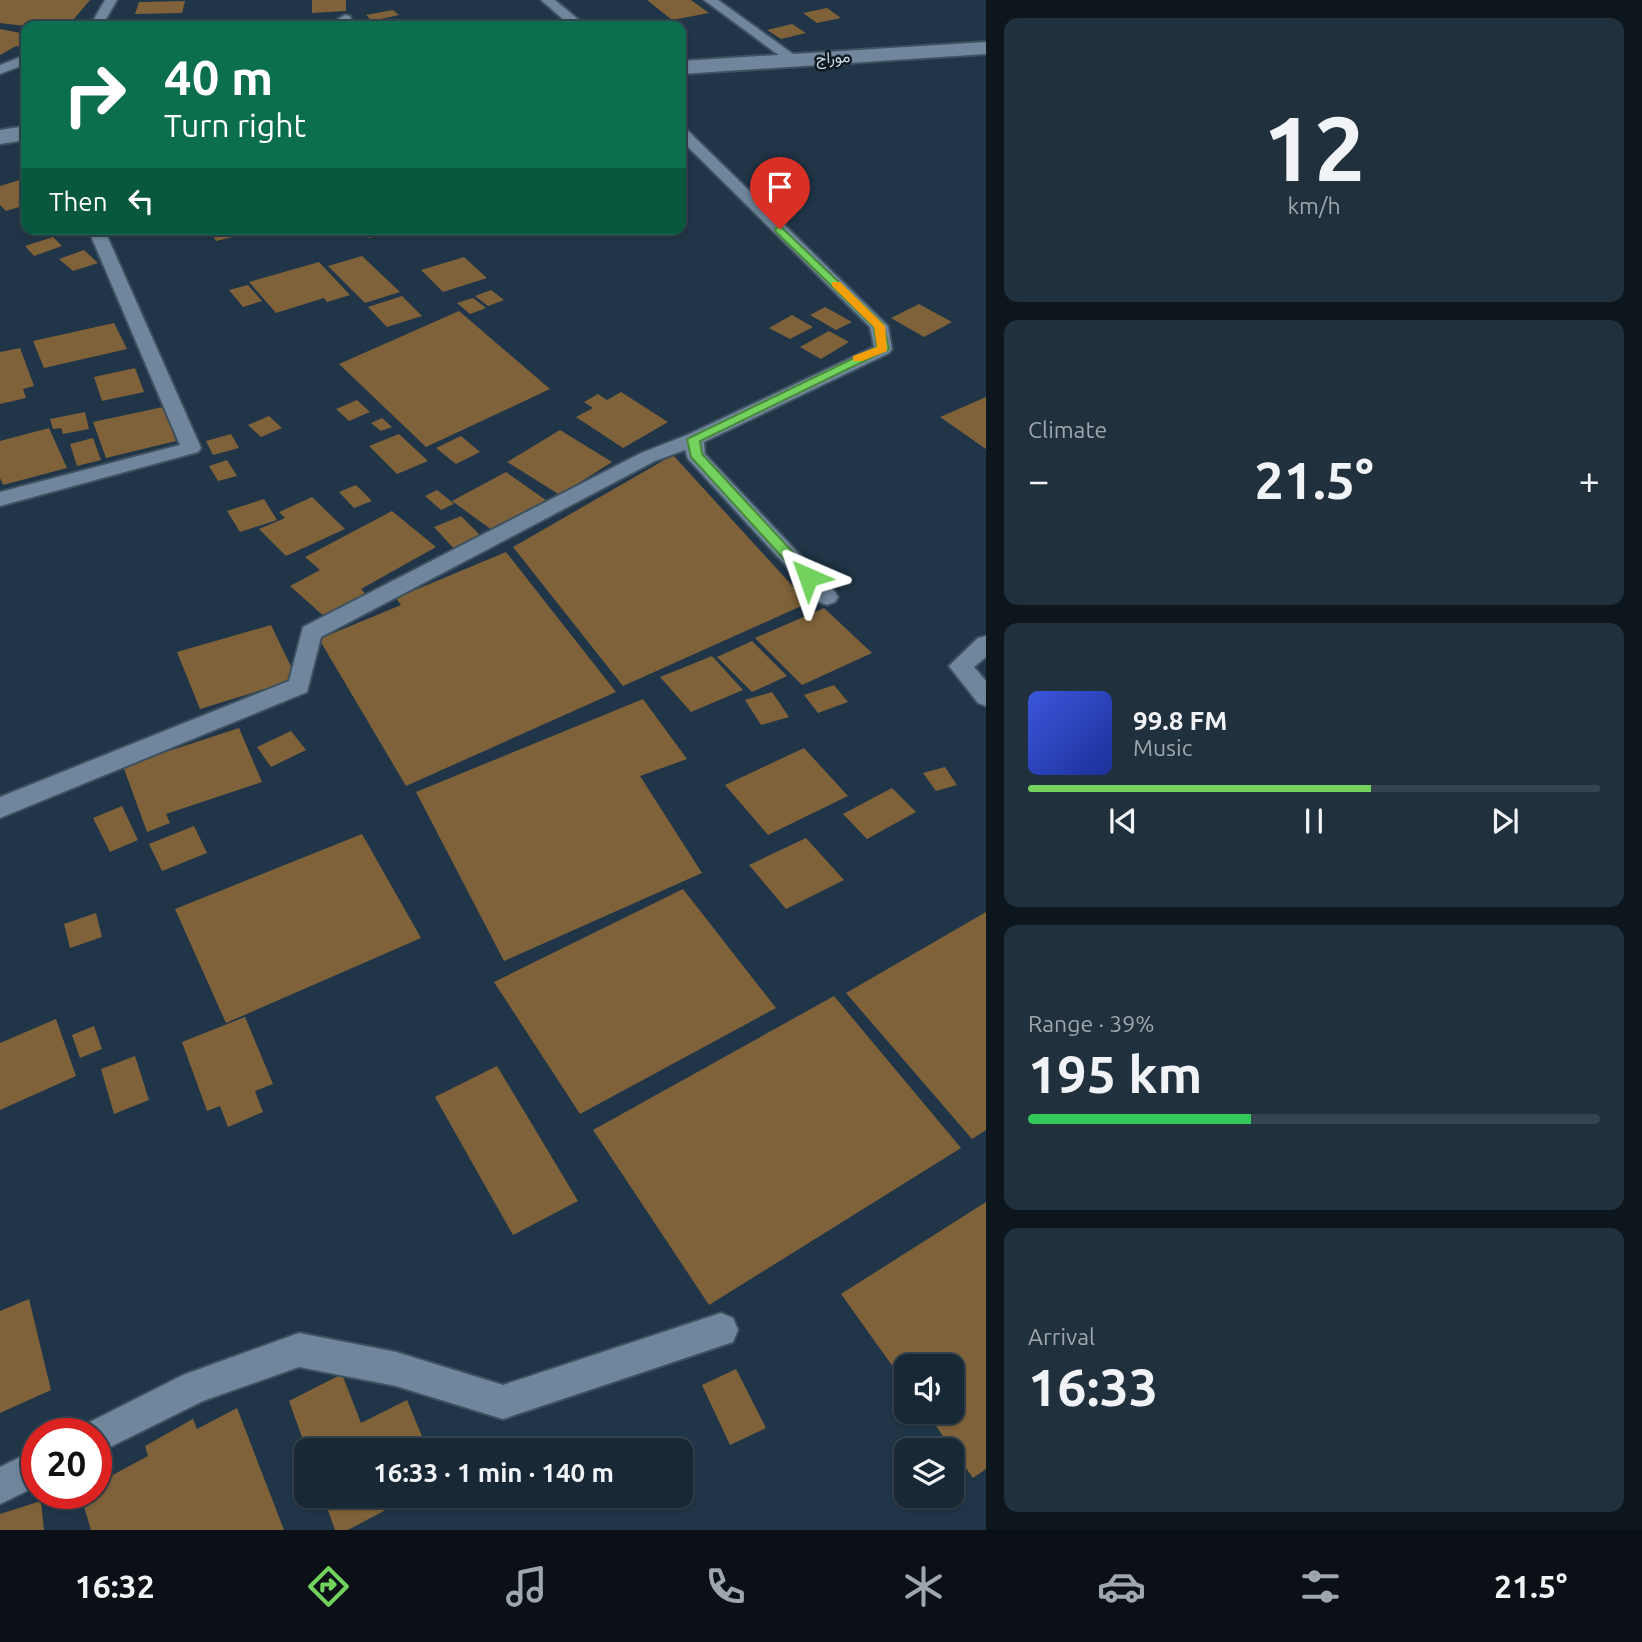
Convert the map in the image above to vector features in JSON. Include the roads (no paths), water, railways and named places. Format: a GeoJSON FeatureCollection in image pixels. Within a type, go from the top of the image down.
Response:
{"type":"FeatureCollection","features":[{"type":"Feature","properties":{"kind":"main road","name":"موراج"},"geometry":{"type":"LineString","coordinates":[[686,68],[986,48]]}},
{"type":"Feature","properties":{"kind":"main road"},"geometry":{"type":"LineString","coordinates":[[0,137],[21,134]]}},
{"type":"Feature","properties":{"kind":"lane"},"geometry":{"type":"LineString","coordinates":[[99,21],[111,0]]}},
{"type":"Feature","properties":{"kind":"lane"},"geometry":{"type":"LineString","coordinates":[[547,0],[573,21]]}},
{"type":"Feature","properties":{"kind":"lane"},"geometry":{"type":"LineString","coordinates":[[710,0],[793,60]]}},
{"type":"Feature","properties":{"kind":"lane"},"geometry":{"type":"LineString","coordinates":[[0,70],[21,61]]}},
{"type":"Feature","properties":{"kind":"lane"},"geometry":{"type":"LineString","coordinates":[[0,808],[299,686],[311,634],[648,457],[694,439],[883,349],[879,326],[686,137]]}},
{"type":"Feature","properties":{"kind":"lane"},"geometry":{"type":"LineString","coordinates":[[0,499],[191,448],[99,235]]}},
{"type":"Feature","properties":{"kind":"lane"},"geometry":{"type":"LineString","coordinates":[[694,439],[695,455],[827,597]]}},
{"type":"Feature","properties":{"kind":"lane"},"geometry":{"type":"LineString","coordinates":[[986,644],[960,666],[986,698]]}},
{"type":"Feature","properties":{"kind":"lane"},"geometry":{"type":"LineString","coordinates":[[112,1429],[195,1387],[299,1350],[396,1369],[503,1402],[721,1330]]}},
{"type":"Feature","properties":{"kind":"lane"},"geometry":{"type":"LineString","coordinates":[[0,1486],[21,1475]]}}]}
